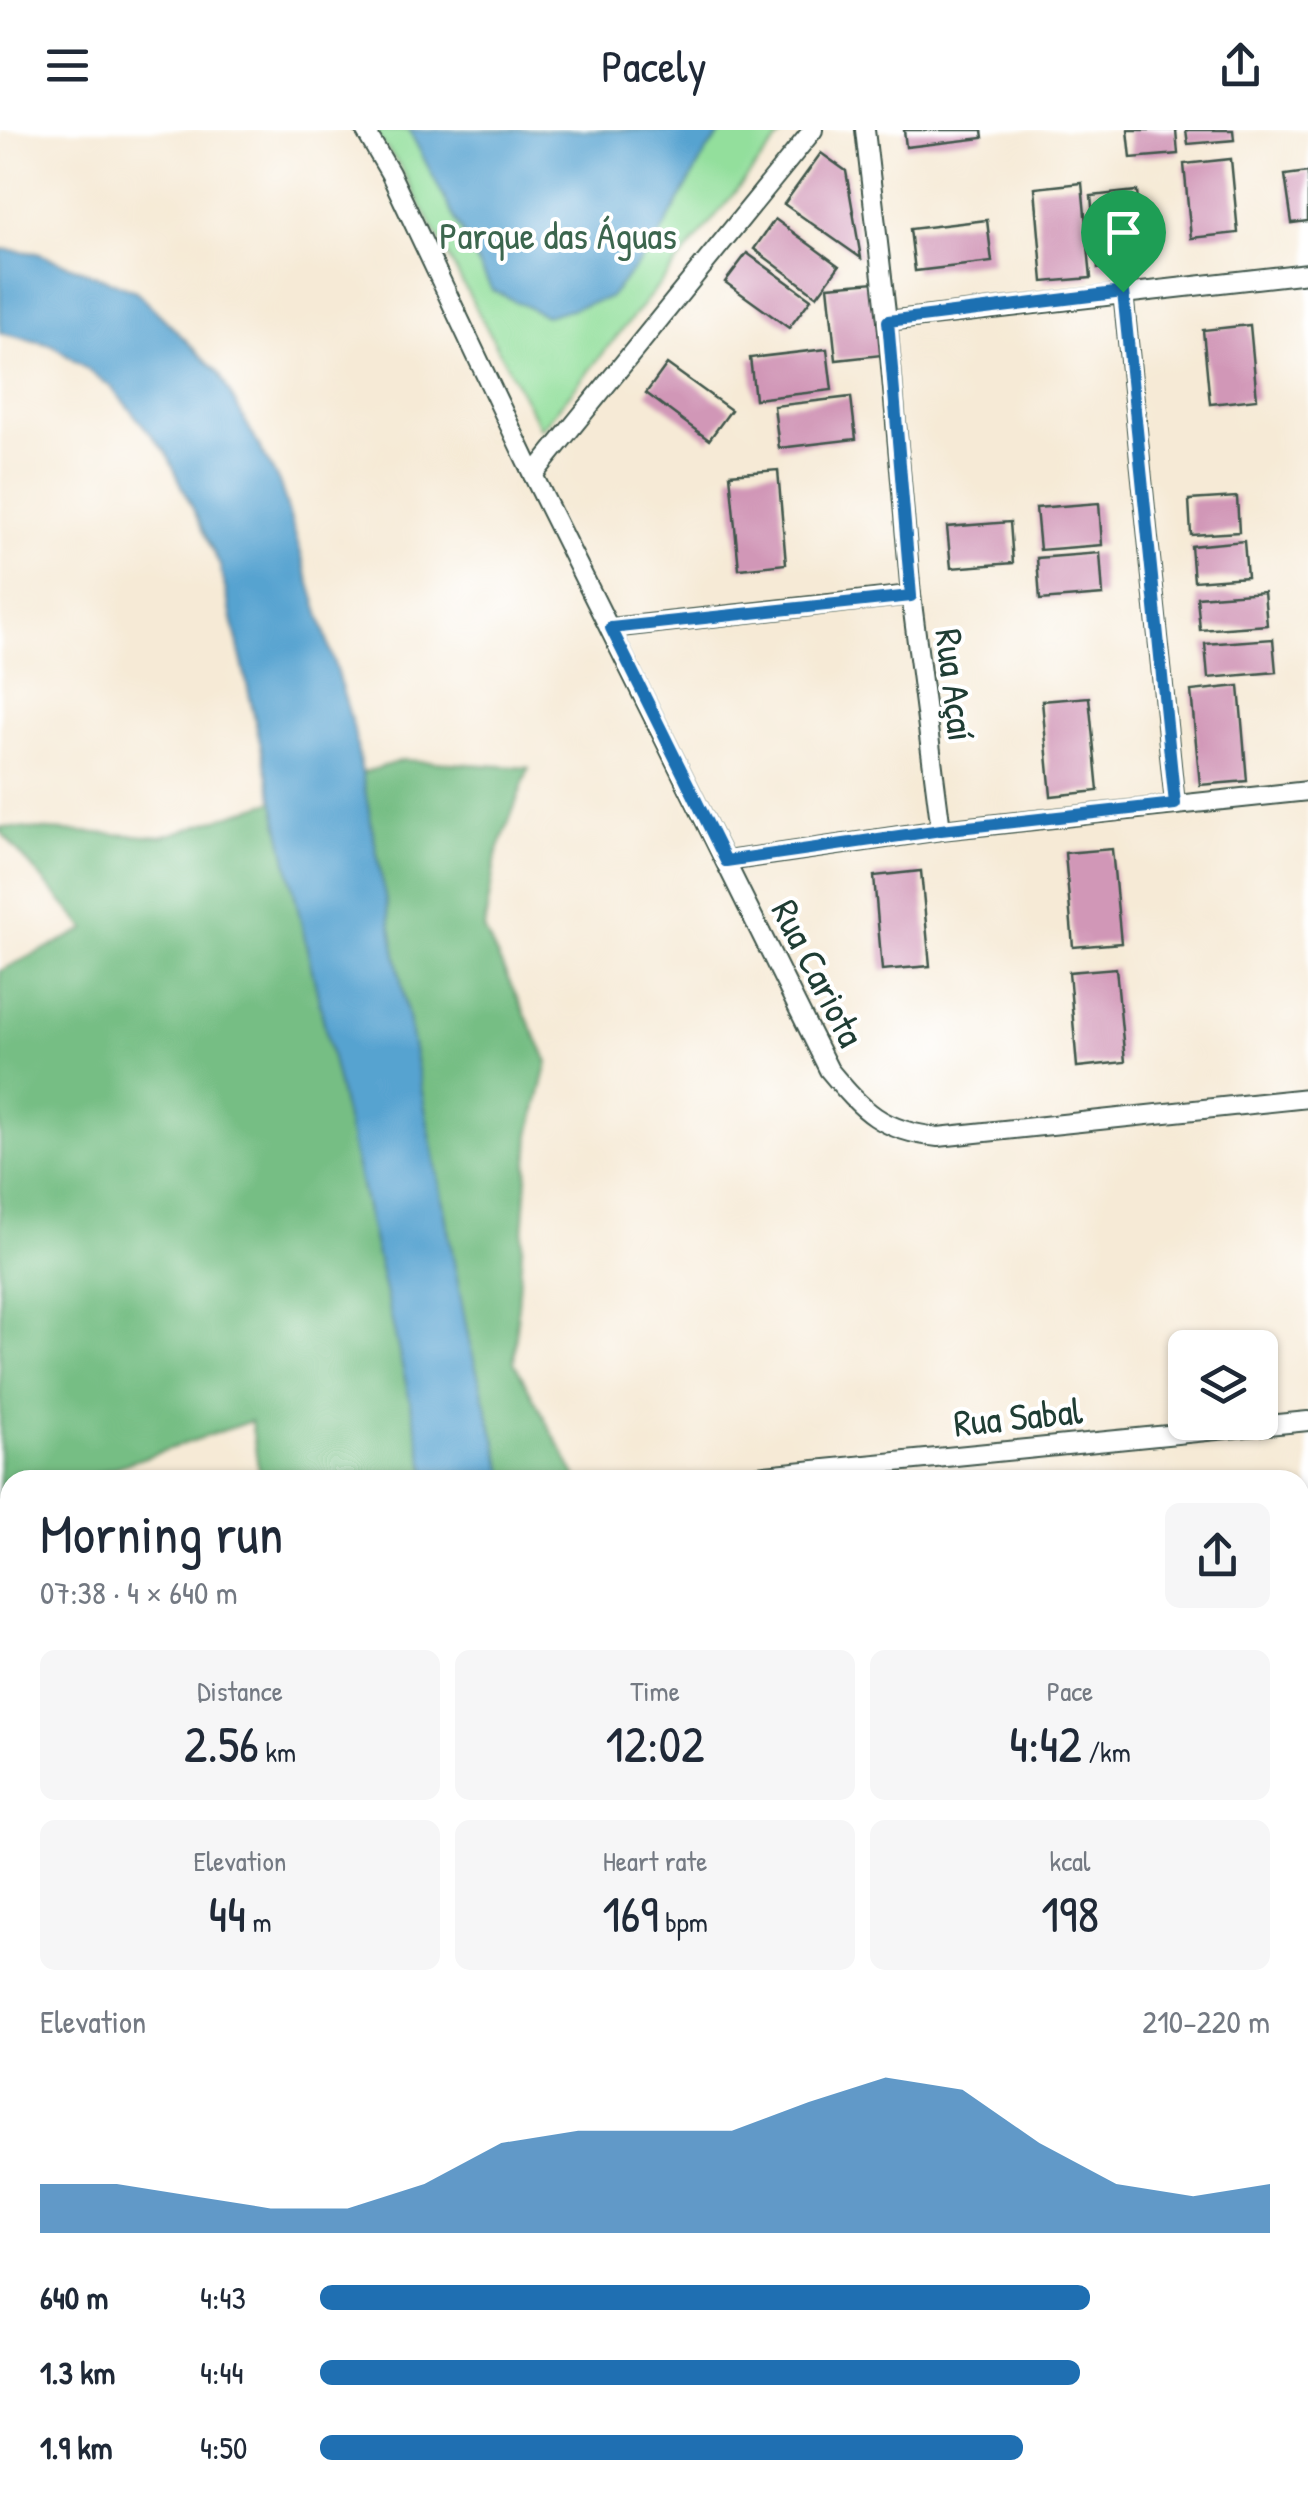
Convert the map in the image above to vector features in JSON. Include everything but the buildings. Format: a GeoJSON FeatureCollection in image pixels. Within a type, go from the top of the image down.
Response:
{"type":"FeatureCollection","features":[{"type":"Feature","properties":{"kind":"street","name":"Rua Cariota"},"geometry":{"type":"LineString","coordinates":[[365,130],[390,172],[533,475],[829,1070],[858,1105],[897,1130],[938,1137],[1308,1098]]}},
{"type":"Feature","properties":{"kind":"street"},"geometry":{"type":"LineString","coordinates":[[533,475],[813,130]]}},
{"type":"Feature","properties":{"kind":"street","name":"Rua Açaí"},"geometry":{"type":"LineString","coordinates":[[865,130],[888,321],[911,596],[941,830]]}},
{"type":"Feature","properties":{"kind":"street"},"geometry":{"type":"LineString","coordinates":[[888,321],[1308,272]]}},
{"type":"Feature","properties":{"kind":"street"},"geometry":{"type":"LineString","coordinates":[[1123,292],[1175,804]]}},
{"type":"Feature","properties":{"kind":"street"},"geometry":{"type":"LineString","coordinates":[[611,628],[911,596]]}},
{"type":"Feature","properties":{"kind":"street"},"geometry":{"type":"LineString","coordinates":[[726,861],[941,830],[1308,792]]}},
{"type":"Feature","properties":{"kind":"street","name":"Rua Sabal"},"geometry":{"type":"LineString","coordinates":[[815,1470],[1308,1421]]}},
{"type":"Feature","properties":{"kind":"green space","name":"Parque das Águas"},"geometry":{"type":"Polygon","coordinates":[[[372,130],[786,130],[541,429],[399,165],[372,130]]]}},
{"type":"Feature","properties":{"kind":"green space"},"geometry":{"type":"Polygon","coordinates":[[[403,760],[529,768],[496,856],[484,929],[548,1062],[530,1134],[514,1362],[573,1470],[258,1470],[251,1421],[107,1470],[0,1470],[0,971],[86,929],[0,827],[162,837],[403,760]]]}},
{"type":"Feature","properties":{"kind":"water","name":"Parque das Águas"},"geometry":{"type":"Polygon","coordinates":[[[409,130],[724,130],[706,152],[655,244],[609,298],[546,316],[492,290],[409,130]]]}},
{"type":"Feature","properties":{"kind":"water"},"geometry":{"type":"Polygon","coordinates":[[[0,249],[37,253],[136,291],[218,372],[280,484],[353,726],[469,1341],[503,1470],[426,1470],[220,566],[166,452],[110,386],[52,345],[0,333],[0,249]]]}},
{"type":"Feature","properties":{"kind":"route"},"geometry":{"type":"LineString","coordinates":[[1123,292],[1175,804],[941,830],[726,861],[611,628],[911,596],[888,321],[1123,292]]}}]}
